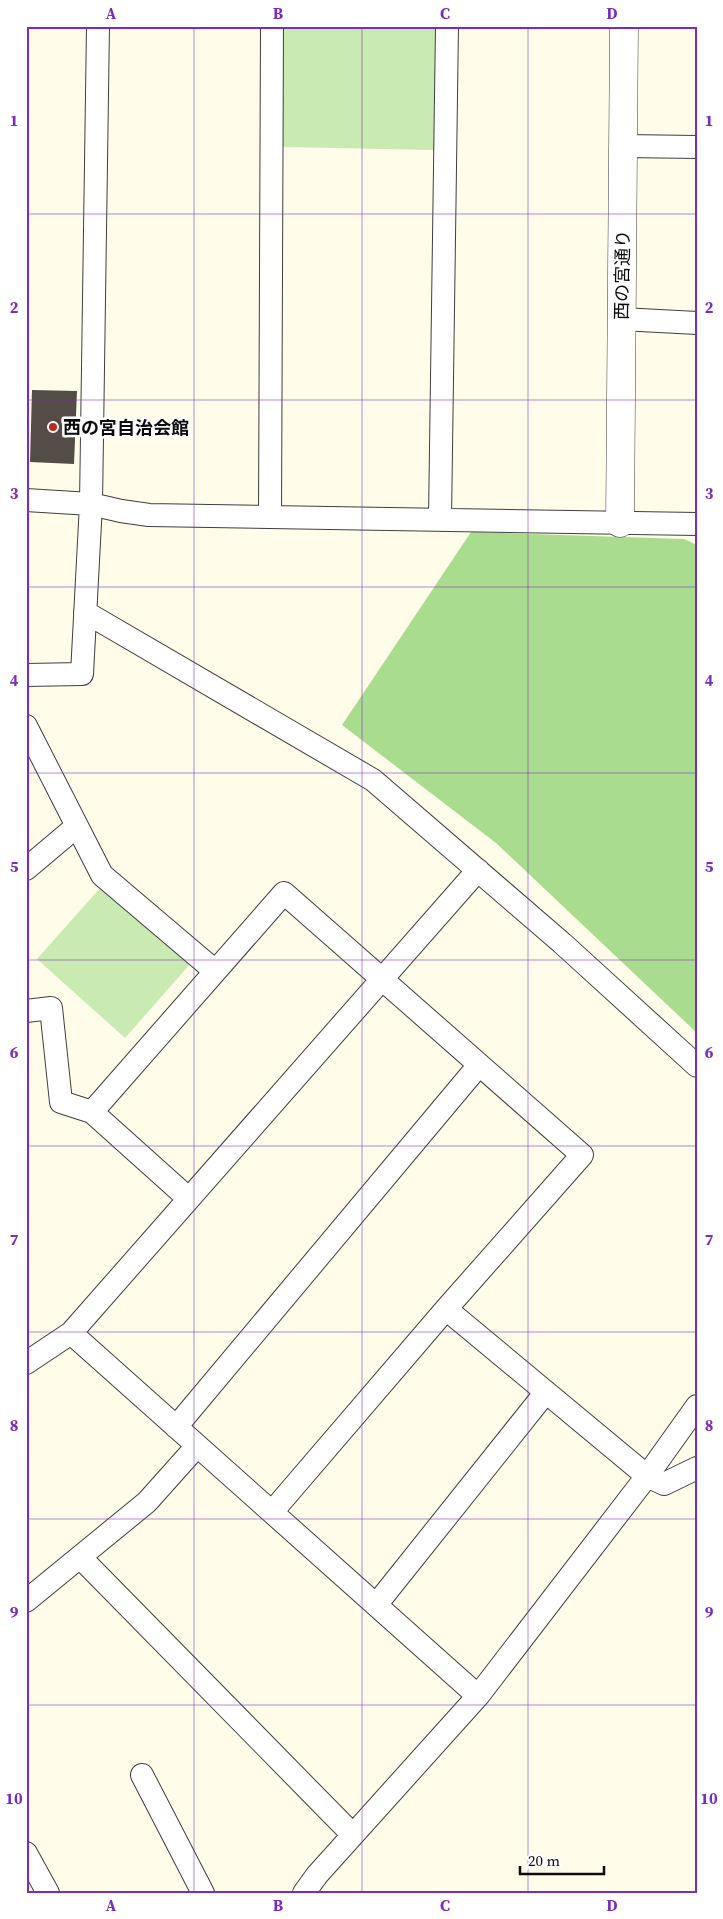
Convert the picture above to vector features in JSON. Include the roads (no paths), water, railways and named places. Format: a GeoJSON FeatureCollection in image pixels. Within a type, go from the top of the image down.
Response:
{"type":"FeatureCollection","features":[{"type":"Feature","properties":{"kind":"street"},"geometry":{"type":"LineString","coordinates":[[26,675],[82,674],[91,504],[98,26]]}},
{"type":"Feature","properties":{"kind":"street"},"geometry":{"type":"LineString","coordinates":[[270,517],[272,26]]}},
{"type":"Feature","properties":{"kind":"street"},"geometry":{"type":"LineString","coordinates":[[440,520],[447,26]]}},
{"type":"Feature","properties":{"kind":"street","name":"西の宮通り"},"geometry":{"type":"LineString","coordinates":[[620,523],[624,26]]}},
{"type":"Feature","properties":{"kind":"street"},"geometry":{"type":"LineString","coordinates":[[623,146],[697,148]]}},
{"type":"Feature","properties":{"kind":"street"},"geometry":{"type":"LineString","coordinates":[[621,320],[697,323]]}},
{"type":"Feature","properties":{"kind":"street"},"geometry":{"type":"LineString","coordinates":[[26,500],[91,504],[122,511],[148,514],[697,524]]}},
{"type":"Feature","properties":{"kind":"street"},"geometry":{"type":"LineString","coordinates":[[85,612],[373,780],[562,943],[697,1066]]}},
{"type":"Feature","properties":{"kind":"street"},"geometry":{"type":"LineString","coordinates":[[26,726],[102,875],[215,971]]}},
{"type":"Feature","properties":{"kind":"street"},"geometry":{"type":"LineString","coordinates":[[26,869],[77,826]]}},
{"type":"Feature","properties":{"kind":"street"},"geometry":{"type":"LineString","coordinates":[[26,1363],[71,1333],[478,870]]}},
{"type":"Feature","properties":{"kind":"street"},"geometry":{"type":"LineString","coordinates":[[92,1112],[284,893],[582,1155],[446,1308],[272,1512]]}},
{"type":"Feature","properties":{"kind":"street"},"geometry":{"type":"LineString","coordinates":[[26,1011],[51,1008],[61,1102],[92,1112],[189,1199]]}},
{"type":"Feature","properties":{"kind":"street"},"geometry":{"type":"LineString","coordinates":[[176,1427],[479,1066]]}},
{"type":"Feature","properties":{"kind":"street"},"geometry":{"type":"LineString","coordinates":[[446,1308],[647,1476],[664,1484],[697,1468]]}},
{"type":"Feature","properties":{"kind":"street"},"geometry":{"type":"LineString","coordinates":[[71,1333],[478,1696]]}},
{"type":"Feature","properties":{"kind":"street"},"geometry":{"type":"LineString","coordinates":[[376,1605],[546,1392]]}},
{"type":"Feature","properties":{"kind":"street"},"geometry":{"type":"LineString","coordinates":[[304,1893],[353,1834],[478,1696],[647,1476],[697,1406]]}},
{"type":"Feature","properties":{"kind":"street"},"geometry":{"type":"LineString","coordinates":[[26,1601],[147,1502],[197,1446]]}},
{"type":"Feature","properties":{"kind":"street"},"geometry":{"type":"LineString","coordinates":[[80,1557],[353,1834]]}},
{"type":"Feature","properties":{"kind":"street"},"geometry":{"type":"LineString","coordinates":[[142,1775],[203,1893]]}},
{"type":"Feature","properties":{"kind":"street"},"geometry":{"type":"LineString","coordinates":[[26,1853],[48,1893]]}},
{"type":"Feature","properties":{"kind":"place","name":"西の宮自治会館"},"geometry":{"type":"Point","coordinates":[53,427]}}]}
